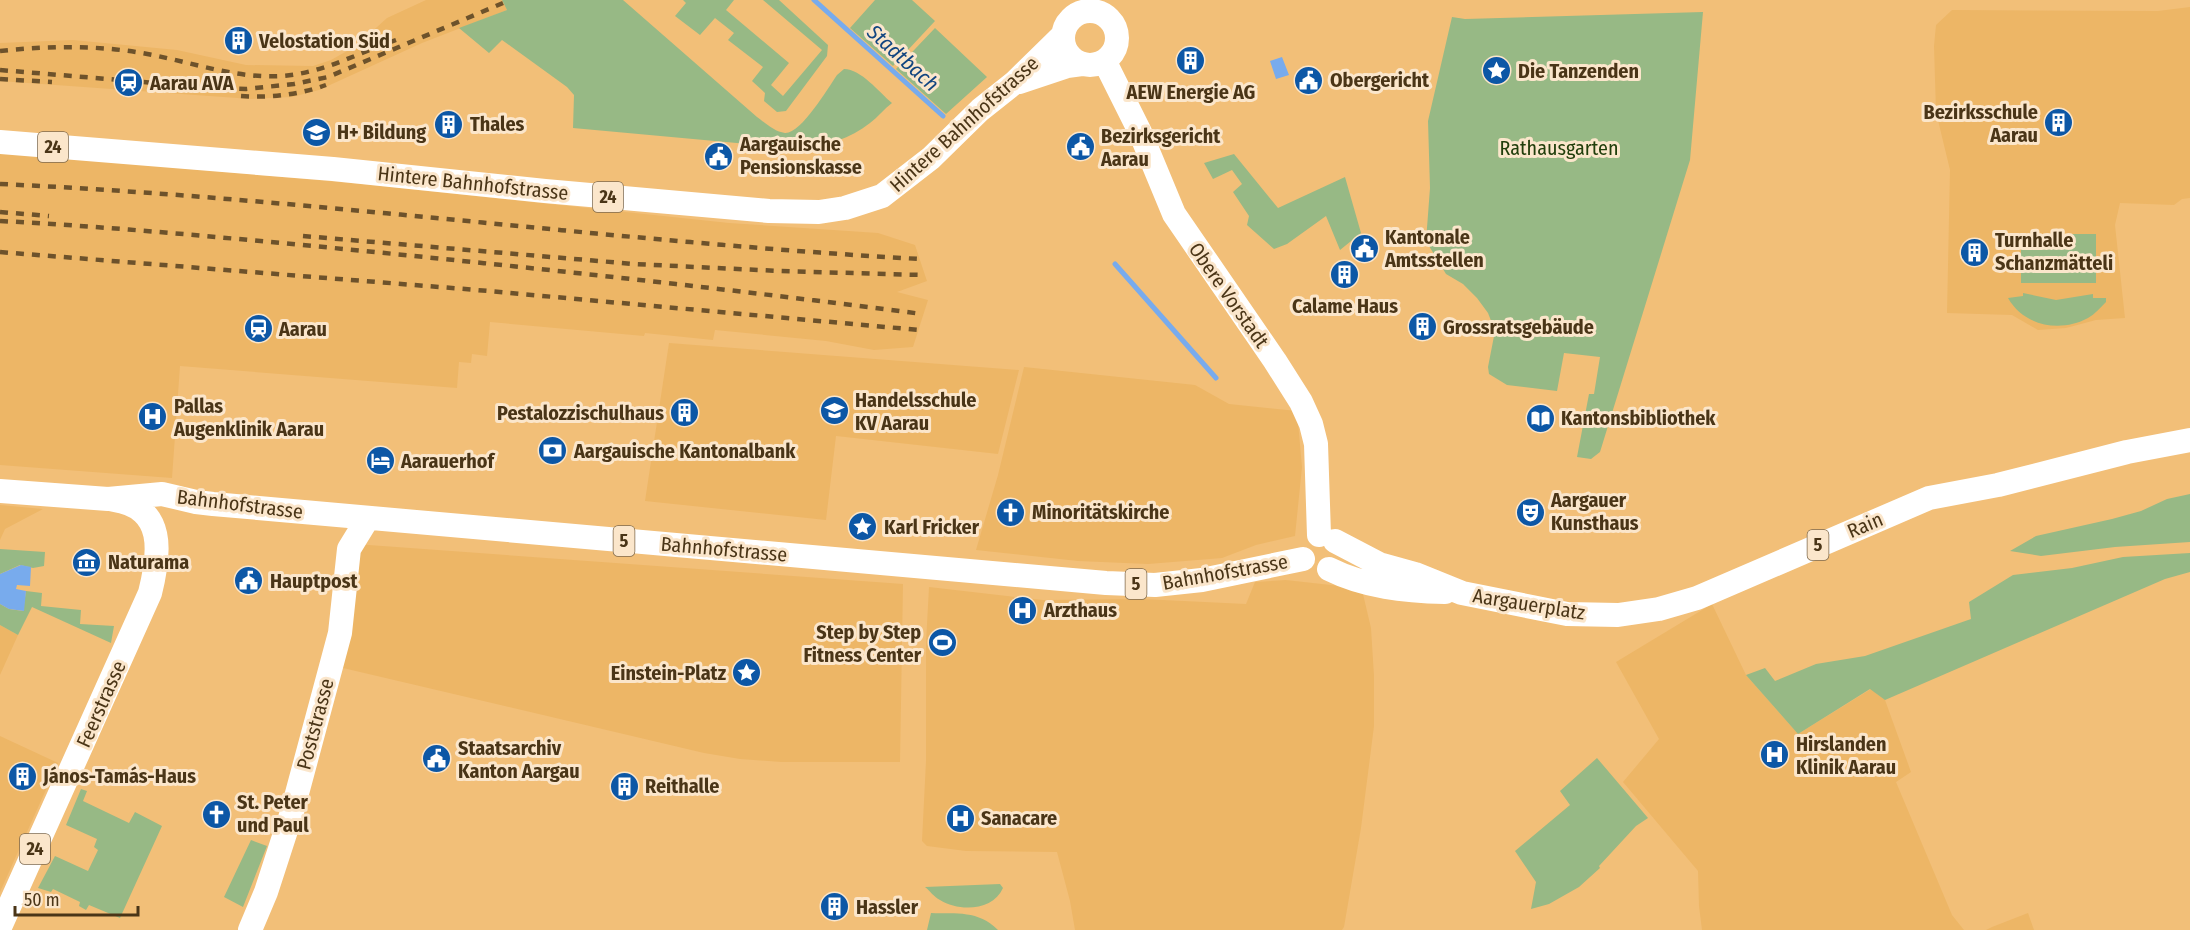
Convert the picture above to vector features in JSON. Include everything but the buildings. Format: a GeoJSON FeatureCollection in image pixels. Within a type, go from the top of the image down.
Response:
{"type":"FeatureCollection","features":[{"type":"Feature","properties":{"kind":"main road"},"geometry":{"type":"LineString","coordinates":[[1014,83],[1051,70],[1093,63],[1111,56],[1118,41],[1114,25],[1109,18],[1098,12],[1085,11],[1076,7],[1063,35],[1066,50],[1070,56],[1093,63]]}},
{"type":"Feature","properties":{"kind":"main road","name":"Hintere Bahnhofstrasse"},"geometry":{"type":"LineString","coordinates":[[0,142],[333,169],[769,211],[819,212],[845,208],[882,196],[931,158],[1063,35]]}},
{"type":"Feature","properties":{"kind":"main road","name":"Obere Vorstadt"},"geometry":{"type":"LineString","coordinates":[[1093,63],[1140,132],[1174,214],[1301,402],[1311,424],[1316,444],[1327,538]]}},
{"type":"Feature","properties":{"kind":"main road","name":"Rain"},"geometry":{"type":"LineString","coordinates":[[1597,615],[1618,615],[1659,609],[1697,598],[1929,498],[1998,485],[2139,450],[2190,440]]}},
{"type":"Feature","properties":{"kind":"main road","name":"Bahnhofstrasse"},"geometry":{"type":"LineString","coordinates":[[0,491],[108,499],[154,494],[202,503],[1106,583],[1155,585],[1202,580],[1303,559]]}},
{"type":"Feature","properties":{"kind":"main road","name":"Feerstrasse"},"geometry":{"type":"LineString","coordinates":[[0,927],[150,592],[157,542],[155,531],[138,507],[124,501],[108,499]]}},
{"type":"Feature","properties":{"kind":"main road","name":"Poststrasse"},"geometry":{"type":"LineString","coordinates":[[250,930],[266,892],[292,812],[340,633],[349,549],[368,518]]}},
{"type":"Feature","properties":{"kind":"main road"},"geometry":{"type":"LineString","coordinates":[[1303,559],[1304,545],[1311,538],[1327,538],[1338,546],[1339,556],[1337,562],[1329,569]]}},
{"type":"Feature","properties":{"kind":"main road","name":"Aargauerplatz"},"geometry":{"type":"LineString","coordinates":[[1327,538],[1381,575]]}},
{"type":"Feature","properties":{"kind":"main road","name":"Aargauerplatz"},"geometry":{"type":"LineString","coordinates":[[1303,559],[1308,567],[1318,571],[1329,569],[1358,580],[1381,575],[1415,574],[1462,593],[1567,614],[1597,615]]}},
{"type":"Feature","properties":{"kind":"shaded area"},"geometry":{"type":"Polygon","coordinates":[[[426,0],[502,0],[507,10],[422,43],[319,90],[292,97],[251,99],[0,81],[0,43],[73,40],[177,50],[246,65],[313,66],[331,60],[356,46],[387,18],[426,0]]]}},
{"type":"Feature","properties":{"kind":"shaded area"},"geometry":{"type":"Polygon","coordinates":[[[2190,7],[2190,198],[2182,199],[2174,205],[2120,203],[2115,225],[2125,318],[2096,320],[2066,328],[2038,330],[2012,315],[1947,313],[1950,170],[1936,112],[1934,46],[1936,25],[1952,10],[2158,11],[2190,7]]]}},
{"type":"Feature","properties":{"kind":"shaded area"},"geometry":{"type":"Polygon","coordinates":[[[0,152],[362,184],[729,223],[878,233],[915,245],[927,281],[897,292],[928,300],[913,347],[874,350],[826,341],[715,330],[713,340],[490,322],[487,356],[472,354],[471,363],[459,362],[457,388],[180,366],[172,478],[0,465],[0,152]]]}},
{"type":"Feature","properties":{"kind":"shaded area","name":"Handelsschule KV Aarau"},"geometry":{"type":"Polygon","coordinates":[[[669,343],[1019,370],[998,454],[836,436],[826,520],[645,501],[669,343]]]}},
{"type":"Feature","properties":{"kind":"shaded area"},"geometry":{"type":"Polygon","coordinates":[[[1024,367],[1195,385],[1229,404],[1297,411],[1302,467],[1295,536],[1256,545],[1222,558],[1148,564],[1078,561],[976,550],[998,475],[1024,367]]]}},
{"type":"Feature","properties":{"kind":"shaded area"},"geometry":{"type":"Polygon","coordinates":[[[0,505],[43,509],[5,529],[0,540],[0,505]]]}},
{"type":"Feature","properties":{"kind":"shaded area"},"geometry":{"type":"Polygon","coordinates":[[[355,544],[903,584],[900,762],[781,762],[704,753],[343,668],[355,544]]]}},
{"type":"Feature","properties":{"kind":"shaded area"},"geometry":{"type":"Polygon","coordinates":[[[1286,580],[1358,588],[1363,594],[1371,628],[1374,726],[1361,828],[1342,930],[1075,930],[1057,852],[966,851],[927,846],[922,841],[929,587],[1043,600],[1142,599],[1246,604],[1255,582],[1286,580]]]}},
{"type":"Feature","properties":{"kind":"shaded area","name":"Hirslanden Klinik Aarau"},"geometry":{"type":"Polygon","coordinates":[[[1712,604],[1746,675],[1798,734],[1871,689],[1885,700],[1911,772],[1896,782],[1952,915],[1964,930],[1702,930],[1698,871],[1623,782],[1659,739],[1616,662],[1712,604]]]}},
{"type":"Feature","properties":{"kind":"shaded area"},"geometry":{"type":"Polygon","coordinates":[[[0,625],[18,635],[0,675],[0,625]]]}},
{"type":"Feature","properties":{"kind":"shaded area"},"geometry":{"type":"Polygon","coordinates":[[[0,736],[58,763],[0,892],[0,736]]]}},
{"type":"Feature","properties":{"kind":"shaded area"},"geometry":{"type":"Polygon","coordinates":[[[2028,913],[2034,930],[1986,930],[1992,927],[2028,913]]]}},
{"type":"Feature","properties":{"kind":"green space"},"geometry":{"type":"Polygon","coordinates":[[[502,0],[623,0],[757,117],[781,132],[791,131],[806,119],[837,75],[844,69],[863,77],[892,103],[862,129],[829,143],[802,149],[573,128],[574,95],[567,87],[502,40],[489,53],[459,28],[507,10],[502,0]]]}},
{"type":"Feature","properties":{"kind":"green space"},"geometry":{"type":"Polygon","coordinates":[[[683,0],[734,0],[726,10],[789,63],[771,85],[783,96],[822,50],[763,0],[779,0],[828,45],[827,56],[786,111],[777,112],[764,101],[765,93],[752,81],[763,67],[728,40],[734,33],[715,18],[700,35],[675,16],[686,3],[683,0]]]}},
{"type":"Feature","properties":{"kind":"green space"},"geometry":{"type":"Polygon","coordinates":[[[875,0],[912,0],[935,21],[893,66],[850,28],[875,0]]]}},
{"type":"Feature","properties":{"kind":"green space","name":"Rathausgarten"},"geometry":{"type":"Polygon","coordinates":[[[1703,12],[1690,160],[1600,452],[1591,459],[1577,457],[1589,394],[1594,394],[1600,357],[1564,353],[1557,391],[1507,385],[1489,374],[1488,367],[1495,331],[1488,313],[1463,284],[1446,274],[1426,241],[1430,188],[1428,121],[1452,17],[1465,19],[1703,12]]]}},
{"type":"Feature","properties":{"kind":"green space"},"geometry":{"type":"Polygon","coordinates":[[[935,28],[987,77],[946,114],[896,69],[935,28]]]}},
{"type":"Feature","properties":{"kind":"green space"},"geometry":{"type":"Polygon","coordinates":[[[1234,154],[1278,208],[1345,177],[1361,233],[1340,250],[1326,216],[1287,244],[1274,249],[1247,225],[1249,216],[1233,192],[1242,184],[1232,170],[1213,179],[1204,163],[1234,154]]]}},
{"type":"Feature","properties":{"kind":"green space"},"geometry":{"type":"Polygon","coordinates":[[[2021,234],[2096,234],[2096,283],[2021,283],[2021,234]]]}},
{"type":"Feature","properties":{"kind":"green space"},"geometry":{"type":"Polygon","coordinates":[[[2023,293],[2056,300],[2093,294],[2093,298],[2106,298],[2106,302],[2088,318],[2077,323],[2055,326],[2033,321],[2015,308],[2008,298],[2023,296],[2023,293]]]}},
{"type":"Feature","properties":{"kind":"green space"},"geometry":{"type":"Polygon","coordinates":[[[2190,494],[2190,542],[2115,547],[2041,556],[2010,551],[2036,536],[2112,519],[2141,511],[2167,499],[2190,494]]]}},
{"type":"Feature","properties":{"kind":"green space"},"geometry":{"type":"Polygon","coordinates":[[[0,549],[45,552],[44,566],[33,568],[20,565],[0,574],[0,549]]]}},
{"type":"Feature","properties":{"kind":"green space"},"geometry":{"type":"Polygon","coordinates":[[[2190,553],[2190,572],[2165,579],[1885,700],[1870,689],[1798,734],[1746,675],[1765,668],[1775,681],[1816,664],[1865,656],[1971,619],[1969,602],[2013,575],[2072,568],[2123,557],[2190,553]]]}},
{"type":"Feature","properties":{"kind":"green space"},"geometry":{"type":"Polygon","coordinates":[[[26,591],[42,593],[41,606],[81,610],[80,624],[114,626],[111,643],[32,607],[18,635],[0,625],[0,604],[9,609],[23,611],[26,591]]]}},
{"type":"Feature","properties":{"kind":"green space"},"geometry":{"type":"Polygon","coordinates":[[[1597,758],[1648,818],[1636,826],[1599,866],[1600,868],[1579,887],[1549,904],[1531,909],[1536,882],[1515,851],[1570,805],[1560,791],[1597,758]]]}},
{"type":"Feature","properties":{"kind":"green space"},"geometry":{"type":"Polygon","coordinates":[[[81,789],[87,791],[83,801],[129,823],[135,812],[162,826],[120,918],[89,905],[86,910],[79,906],[80,902],[53,889],[51,892],[38,888],[55,856],[88,871],[98,850],[94,847],[97,839],[66,825],[81,789]]]}},
{"type":"Feature","properties":{"kind":"green space"},"geometry":{"type":"Polygon","coordinates":[[[251,840],[267,846],[243,907],[224,897],[251,840]]]}},
{"type":"Feature","properties":{"kind":"green space"},"geometry":{"type":"Polygon","coordinates":[[[1000,884],[1003,888],[992,901],[966,908],[940,900],[925,887],[1000,884]]]}},
{"type":"Feature","properties":{"kind":"green space"},"geometry":{"type":"Polygon","coordinates":[[[931,913],[975,916],[998,930],[927,930],[931,913]]]}},
{"type":"Feature","properties":{"kind":"water"},"geometry":{"type":"Polygon","coordinates":[[[1282,57],[1289,75],[1276,79],[1270,61],[1282,57]]]}},
{"type":"Feature","properties":{"kind":"water"},"geometry":{"type":"Polygon","coordinates":[[[21,565],[31,567],[30,586],[17,585],[16,589],[26,591],[24,611],[9,609],[0,604],[0,574],[21,565]]]}},
{"type":"Feature","properties":{"kind":"waterway","name":"Stadtbach"},"geometry":{"type":"LineString","coordinates":[[814,0],[943,116]]}},
{"type":"Feature","properties":{"kind":"waterway","name":"Stadtbach"},"geometry":{"type":"LineString","coordinates":[[1115,264],[1216,378]]}},
{"type":"Feature","properties":{"kind":"railway"},"geometry":{"type":"LineString","coordinates":[[0,70],[215,88],[246,89],[294,84],[328,77],[503,3]]}},
{"type":"Feature","properties":{"kind":"railway"},"geometry":{"type":"LineString","coordinates":[[0,51],[53,47],[107,49],[142,53],[246,75],[282,76],[326,67],[396,40]]}},
{"type":"Feature","properties":{"kind":"railway"},"geometry":{"type":"LineString","coordinates":[[0,79],[52,82]]}},
{"type":"Feature","properties":{"kind":"railway"},"geometry":{"type":"LineString","coordinates":[[241,96],[284,95],[326,85]]}},
{"type":"Feature","properties":{"kind":"railway"},"geometry":{"type":"LineString","coordinates":[[0,184],[231,199],[690,242],[920,259]]}},
{"type":"Feature","properties":{"kind":"railway"},"geometry":{"type":"LineString","coordinates":[[0,212],[49,216]]}},
{"type":"Feature","properties":{"kind":"railway"},"geometry":{"type":"LineString","coordinates":[[0,221],[172,233],[416,256],[706,287],[922,314]]}},
{"type":"Feature","properties":{"kind":"railway"},"geometry":{"type":"LineString","coordinates":[[303,236],[634,264],[923,275]]}},
{"type":"Feature","properties":{"kind":"railway"},"geometry":{"type":"LineString","coordinates":[[0,252],[477,290],[919,330]]}},
{"type":"Feature","properties":{"kind":"place","name":"Velostation Süd"},"geometry":{"type":"Point","coordinates":[238,41]}},
{"type":"Feature","properties":{"kind":"place","name":"AEW Energie AG"},"geometry":{"type":"Point","coordinates":[1191,61]}},
{"type":"Feature","properties":{"kind":"place","name":"Die Tanzenden"},"geometry":{"type":"Point","coordinates":[1497,71]}},
{"type":"Feature","properties":{"kind":"place","name":"Obergericht"},"geometry":{"type":"Point","coordinates":[1309,80]}},
{"type":"Feature","properties":{"kind":"place","name":"Aarau AVA"},"geometry":{"type":"Point","coordinates":[129,83]}},
{"type":"Feature","properties":{"kind":"place","name":"Bezirksschule Aarau"},"geometry":{"type":"Point","coordinates":[2059,123]}},
{"type":"Feature","properties":{"kind":"place","name":"Thales"},"geometry":{"type":"Point","coordinates":[449,124]}},
{"type":"Feature","properties":{"kind":"place","name":"H+ Bildung"},"geometry":{"type":"Point","coordinates":[316,132]}},
{"type":"Feature","properties":{"kind":"place","name":"Bezirksgericht Aarau"},"geometry":{"type":"Point","coordinates":[1080,147]}},
{"type":"Feature","properties":{"kind":"place","name":"Aargauische Pensionskasse"},"geometry":{"type":"Point","coordinates":[719,156]}},
{"type":"Feature","properties":{"kind":"place","name":"Kantonale Amtsstellen"},"geometry":{"type":"Point","coordinates":[1364,248]}},
{"type":"Feature","properties":{"kind":"place","name":"Turnhalle Schanzmätteli"},"geometry":{"type":"Point","coordinates":[1974,252]}},
{"type":"Feature","properties":{"kind":"place","name":"Calame Haus"},"geometry":{"type":"Point","coordinates":[1345,275]}},
{"type":"Feature","properties":{"kind":"place","name":"Grossratsgebäude"},"geometry":{"type":"Point","coordinates":[1422,327]}},
{"type":"Feature","properties":{"kind":"place","name":"Aarau"},"geometry":{"type":"Point","coordinates":[258,329]}},
{"type":"Feature","properties":{"kind":"place","name":"Handelsschule KV Aarau"},"geometry":{"type":"Point","coordinates":[834,411]}},
{"type":"Feature","properties":{"kind":"place","name":"Pestalozzischulhaus"},"geometry":{"type":"Point","coordinates":[685,413]}},
{"type":"Feature","properties":{"kind":"place","name":"Pallas Augenklinik Aarau"},"geometry":{"type":"Point","coordinates":[153,417]}},
{"type":"Feature","properties":{"kind":"place","name":"Kantonsbibliothek"},"geometry":{"type":"Point","coordinates":[1540,418]}},
{"type":"Feature","properties":{"kind":"place","name":"Aargauische Kantonalbank"},"geometry":{"type":"Point","coordinates":[553,451]}},
{"type":"Feature","properties":{"kind":"place","name":"Aarauerhof"},"geometry":{"type":"Point","coordinates":[380,461]}},
{"type":"Feature","properties":{"kind":"place","name":"Minoritätskirche"},"geometry":{"type":"Point","coordinates":[1011,512]}},
{"type":"Feature","properties":{"kind":"place","name":"Aargauer Kunsthaus"},"geometry":{"type":"Point","coordinates":[1530,512]}},
{"type":"Feature","properties":{"kind":"place","name":"Karl Fricker"},"geometry":{"type":"Point","coordinates":[863,527]}},
{"type":"Feature","properties":{"kind":"place","name":"Naturama"},"geometry":{"type":"Point","coordinates":[87,562]}},
{"type":"Feature","properties":{"kind":"place","name":"Hauptpost"},"geometry":{"type":"Point","coordinates":[249,581]}},
{"type":"Feature","properties":{"kind":"place","name":"Arzthaus"},"geometry":{"type":"Point","coordinates":[1023,610]}},
{"type":"Feature","properties":{"kind":"place","name":"Step by Step Fitness Center"},"geometry":{"type":"Point","coordinates":[942,643]}},
{"type":"Feature","properties":{"kind":"place","name":"Einstein-Platz"},"geometry":{"type":"Point","coordinates":[747,673]}},
{"type":"Feature","properties":{"kind":"place","name":"Hirslanden Klinik Aarau"},"geometry":{"type":"Point","coordinates":[1775,755]}},
{"type":"Feature","properties":{"kind":"place","name":"Staatsarchiv Kanton Aargau"},"geometry":{"type":"Point","coordinates":[437,759]}},
{"type":"Feature","properties":{"kind":"place","name":"János-Tamás-Haus"},"geometry":{"type":"Point","coordinates":[22,776]}},
{"type":"Feature","properties":{"kind":"place","name":"Reithalle"},"geometry":{"type":"Point","coordinates":[624,786]}},
{"type":"Feature","properties":{"kind":"place","name":"St. Peter und Paul"},"geometry":{"type":"Point","coordinates":[216,814]}},
{"type":"Feature","properties":{"kind":"place","name":"Sanacare"},"geometry":{"type":"Point","coordinates":[960,818]}},
{"type":"Feature","properties":{"kind":"place","name":"Hassler"},"geometry":{"type":"Point","coordinates":[835,907]}}]}
